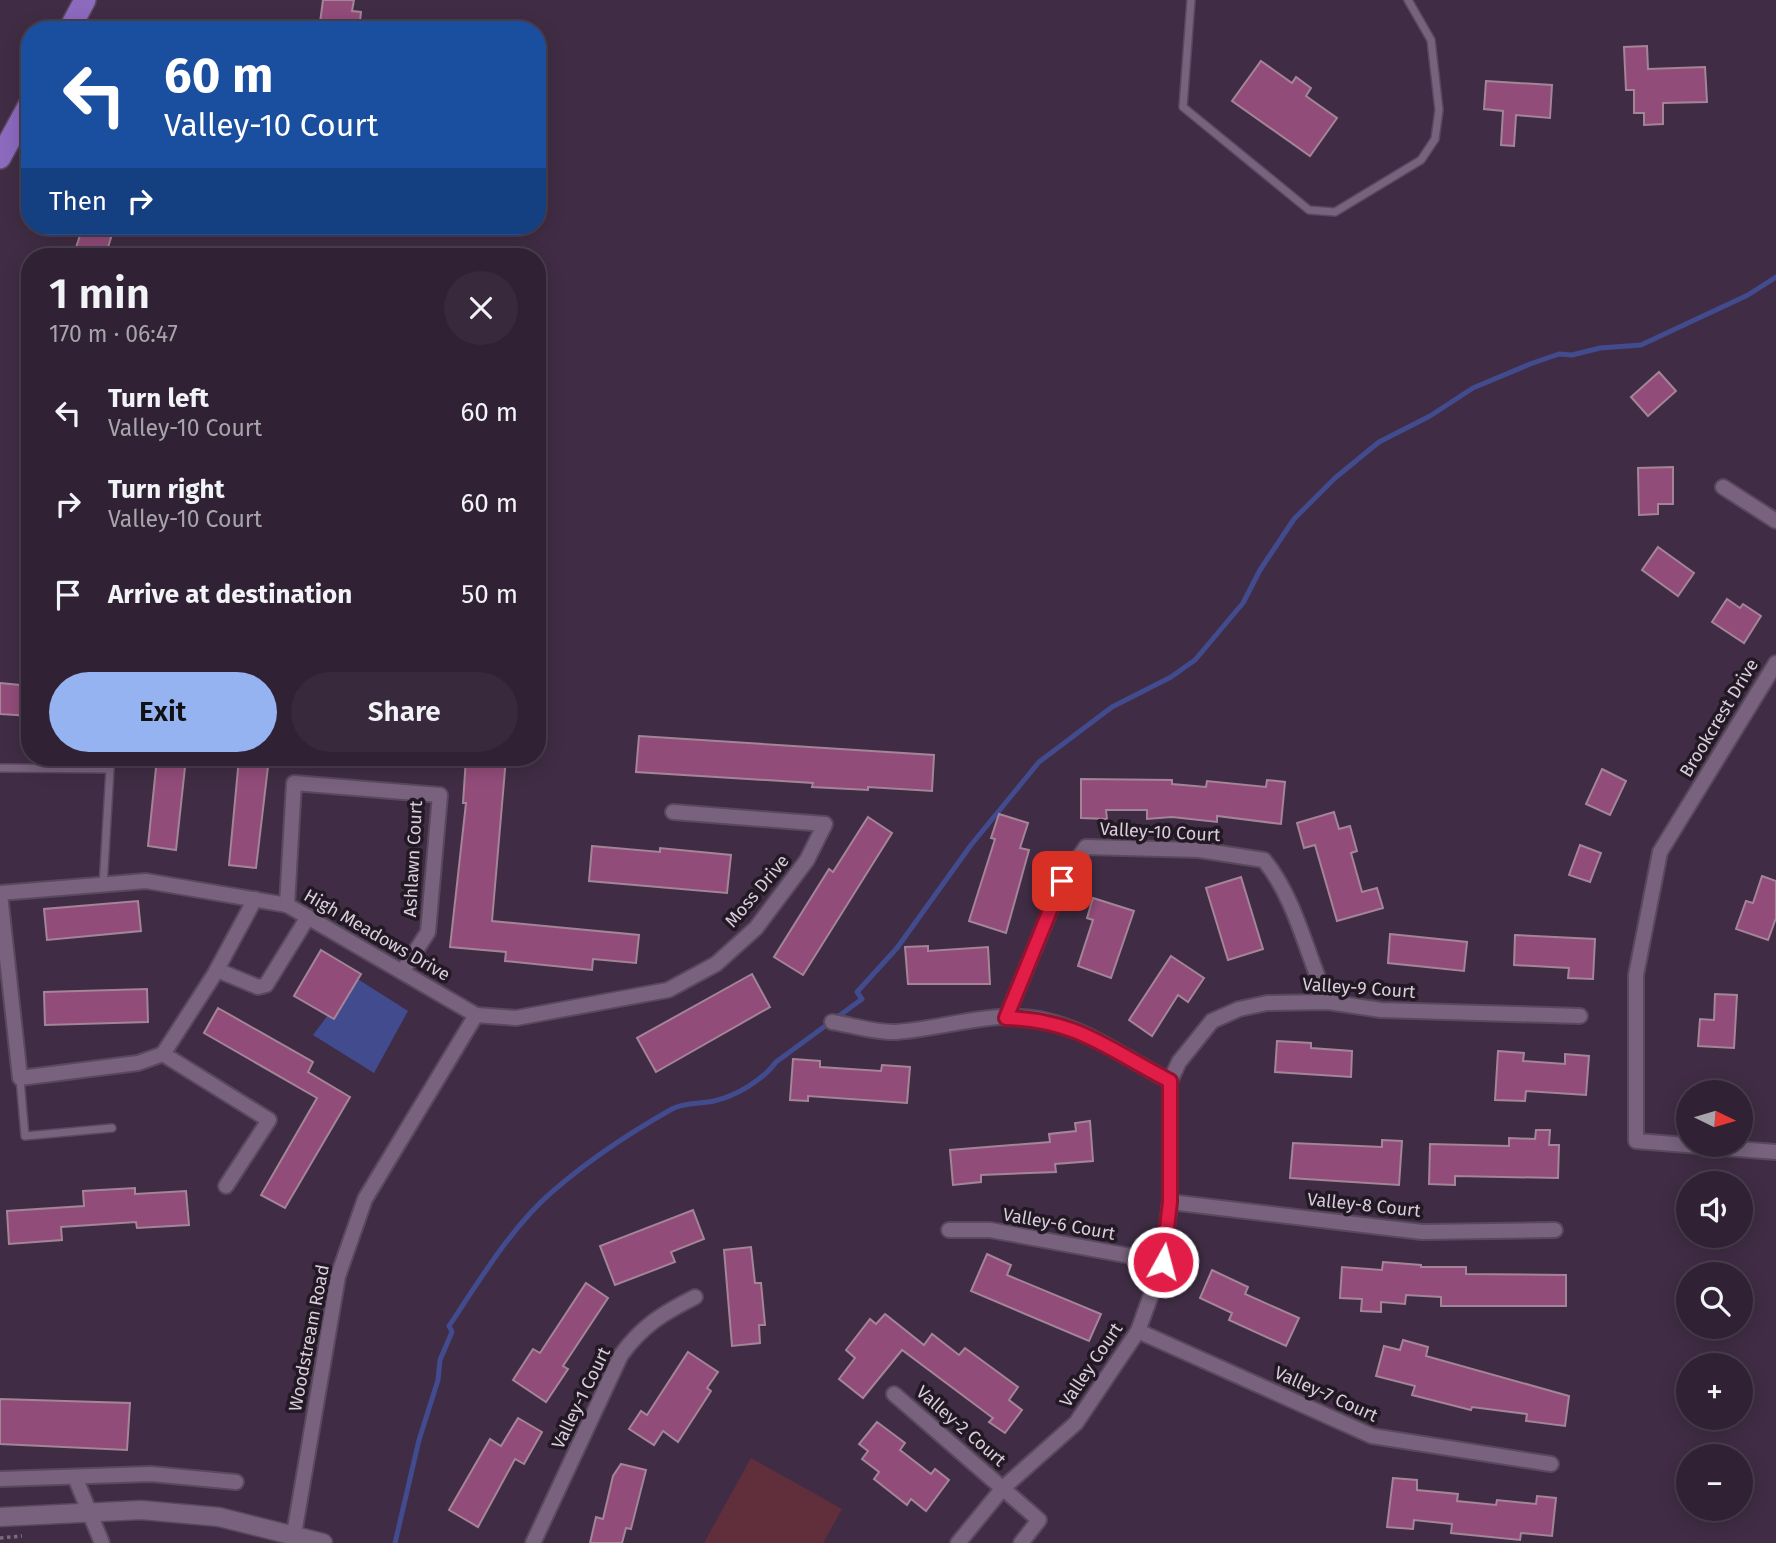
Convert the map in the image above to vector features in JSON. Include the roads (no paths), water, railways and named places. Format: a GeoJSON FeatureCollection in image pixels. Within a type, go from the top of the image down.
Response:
{"type":"FeatureCollection","features":[{"type":"Feature","properties":{"kind":"main road"},"geometry":{"type":"LineString","coordinates":[[74,21],[85,0]]}},
{"type":"Feature","properties":{"kind":"main road"},"geometry":{"type":"LineString","coordinates":[[0,158],[21,120]]}},
{"type":"Feature","properties":{"kind":"street"},"geometry":{"type":"LineString","coordinates":[[1723,487],[1776,522]]}},
{"type":"Feature","properties":{"kind":"street","name":"Brookcrest Drive"},"geometry":{"type":"LineString","coordinates":[[1776,663],[1660,852],[1636,975],[1636,1141],[1776,1152]]}},
{"type":"Feature","properties":{"kind":"street","name":"Ashlawn Court"},"geometry":{"type":"LineString","coordinates":[[287,905],[294,783],[439,795],[428,932],[402,972]]}},
{"type":"Feature","properties":{"kind":"street","name":"Moss Drive"},"geometry":{"type":"LineString","coordinates":[[476,1015],[516,1018],[667,990],[716,964],[756,928],[807,860],[825,824],[673,812]]}},
{"type":"Feature","properties":{"kind":"street","name":"Valley-10 Court"},"geometry":{"type":"LineString","coordinates":[[1006,1018],[1062,881],[1086,847],[1199,850],[1264,860],[1277,876],[1286,894],[1328,1002]]}},
{"type":"Feature","properties":{"kind":"street","name":"High Meadows Drive"},"geometry":{"type":"LineString","coordinates":[[20,1078],[0,894],[146,881],[287,905],[476,1015]]}},
{"type":"Feature","properties":{"kind":"street"},"geometry":{"type":"LineString","coordinates":[[20,1078],[138,1063],[163,1054],[217,970],[255,899]]}},
{"type":"Feature","properties":{"kind":"street"},"geometry":{"type":"LineString","coordinates":[[217,970],[258,987],[266,985],[308,917]]}},
{"type":"Feature","properties":{"kind":"street","name":"Valley-9 Court"},"geometry":{"type":"LineString","coordinates":[[1170,1081],[1179,1062],[1212,1021],[1239,1009],[1267,1003],[1328,1002],[1381,1010],[1580,1016]]}},
{"type":"Feature","properties":{"kind":"street","name":"Woodstream Road"},"geometry":{"type":"LineString","coordinates":[[294,1534],[338,1276],[351,1237],[365,1199],[476,1015]]}},
{"type":"Feature","properties":{"kind":"street"},"geometry":{"type":"LineString","coordinates":[[832,1022],[893,1032],[1006,1018],[1037,1019],[1070,1027],[1098,1039],[1125,1058],[1170,1081]]}},
{"type":"Feature","properties":{"kind":"street"},"geometry":{"type":"LineString","coordinates":[[163,1054],[269,1120],[226,1186]]}},
{"type":"Feature","properties":{"kind":"street","name":"Valley Court"},"geometry":{"type":"LineString","coordinates":[[958,1543],[1003,1488],[1076,1423],[1138,1331],[1163,1262],[1170,1202],[1170,1081]]}},
{"type":"Feature","properties":{"kind":"street","name":"Valley-8 Court"},"geometry":{"type":"LineString","coordinates":[[1170,1202],[1422,1232],[1555,1230]]}},
{"type":"Feature","properties":{"kind":"street","name":"Valley-6 Court"},"geometry":{"type":"LineString","coordinates":[[948,1230],[990,1230],[1163,1262]]}},
{"type":"Feature","properties":{"kind":"street","name":"Valley-1 Court"},"geometry":{"type":"LineString","coordinates":[[533,1543],[621,1355],[637,1332],[657,1315],[695,1297]]}},
{"type":"Feature","properties":{"kind":"street","name":"Valley-7 Court"},"geometry":{"type":"LineString","coordinates":[[1138,1331],[1372,1436],[1550,1464]]}},
{"type":"Feature","properties":{"kind":"street","name":"Valley-2 Court"},"geometry":{"type":"LineString","coordinates":[[894,1394],[1039,1520],[1021,1543]]}},
{"type":"Feature","properties":{"kind":"street"},"geometry":{"type":"LineString","coordinates":[[0,1479],[151,1475],[236,1482]]}},
{"type":"Feature","properties":{"kind":"street"},"geometry":{"type":"LineString","coordinates":[[75,1477],[102,1543]]}},
{"type":"Feature","properties":{"kind":"street"},"geometry":{"type":"LineString","coordinates":[[0,1517],[141,1510],[219,1517],[323,1543]]}},
{"type":"Feature","properties":{"kind":"lane"},"geometry":{"type":"LineString","coordinates":[[1191,0],[1183,107],[1309,210],[1335,212],[1421,160],[1435,139],[1440,110],[1431,40],[1408,0]]}},
{"type":"Feature","properties":{"kind":"lane"},"geometry":{"type":"LineString","coordinates":[[0,768],[110,769],[103,886]]}},
{"type":"Feature","properties":{"kind":"lane"},"geometry":{"type":"LineString","coordinates":[[20,1078],[25,1136],[112,1128]]}},
{"type":"Feature","properties":{"kind":"water"},"geometry":{"type":"Polygon","coordinates":[[[356,978],[408,1011],[374,1073],[313,1035],[356,978]]]}},
{"type":"Feature","properties":{"kind":"waterway"},"geometry":{"type":"LineString","coordinates":[[395,1543],[419,1440],[438,1380],[440,1360],[452,1332],[449,1326],[510,1237],[553,1191],[611,1147],[672,1109],[722,1099],[748,1086],[862,999],[857,992],[897,948],[971,845],[1039,762],[1112,707],[1171,677],[1195,660],[1243,603],[1260,570],[1294,519],[1335,478],[1379,442],[1430,416],[1473,388],[1530,364],[1559,354],[1572,355],[1600,348],[1641,345],[1748,295],[1776,277]]}}]}
